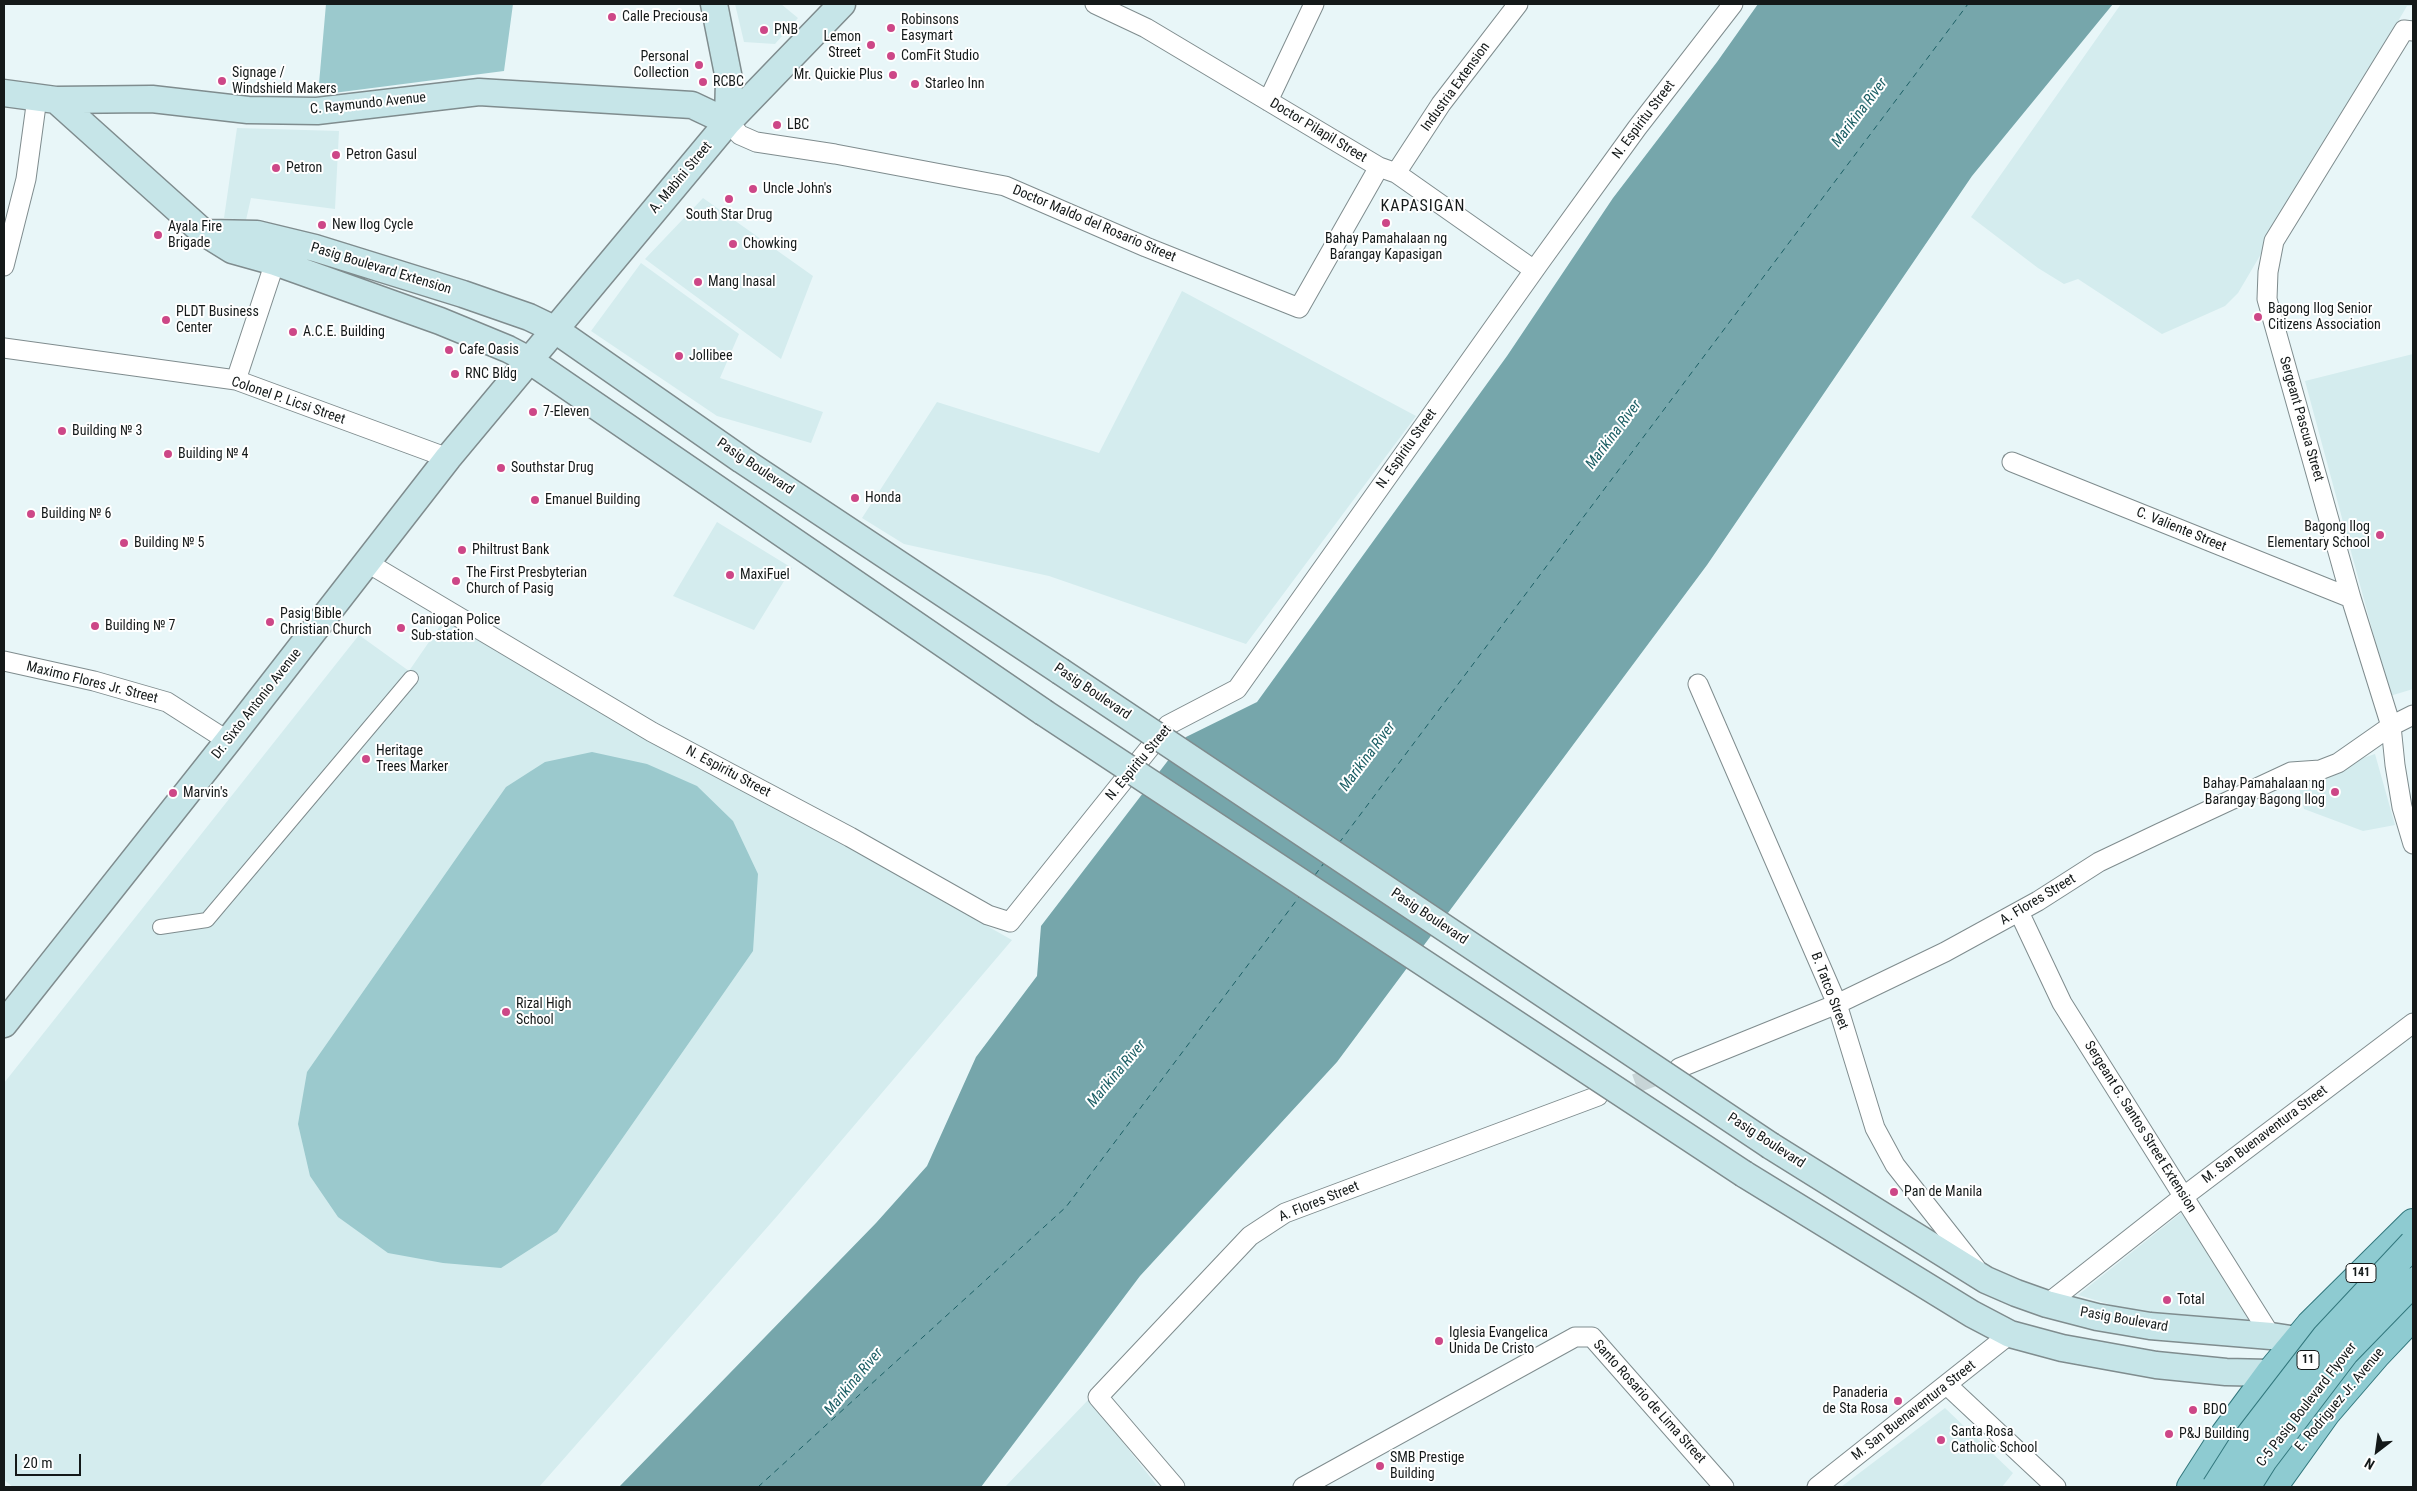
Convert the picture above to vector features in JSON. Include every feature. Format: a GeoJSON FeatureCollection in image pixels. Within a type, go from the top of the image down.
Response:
{"type":"FeatureCollection","features":[{"type":"Feature","properties":{"kind":"main road"},"geometry":{"type":"LineString","coordinates":[[714,4],[729,79],[728,122]]}},
{"type":"Feature","properties":{"kind":"main road","name":"A. Mabini Street"},"geometry":{"type":"LineString","coordinates":[[529,360],[728,122],[842,4]]}},
{"type":"Feature","properties":{"kind":"main road","name":"C. Raymundo Avenue"},"geometry":{"type":"LineString","coordinates":[[4,93],[46,99],[152,99],[248,110],[317,111],[479,92],[692,104],[728,122]]}},
{"type":"Feature","properties":{"kind":"main road","name":"Pasig Boulevard Extension"},"geometry":{"type":"LineString","coordinates":[[46,99],[203,232],[232,250],[275,262],[440,321],[508,349],[529,360]]}},
{"type":"Feature","properties":{"kind":"main road","name":"Pasig Boulevard Extension"},"geometry":{"type":"LineString","coordinates":[[203,232],[257,234],[315,248],[463,294],[530,317],[554,330]]}},
{"type":"Feature","properties":{"kind":"main road","name":"Pasig Boulevard"},"geometry":{"type":"LineString","coordinates":[[554,330],[742,460],[1771,1146],[1986,1280],[2047,1304],[2097,1317],[2150,1326],[2284,1338],[2355,1380]]}},
{"type":"Feature","properties":{"kind":"main road"},"geometry":{"type":"LineString","coordinates":[[529,360],[1043,712],[1744,1174],[1972,1314],[2010,1334],[2062,1348],[2156,1364],[2226,1372],[2270,1373],[2331,1407]]}},
{"type":"Feature","properties":{"kind":"main road","name":"Dr. Sixto Antonio Avenue"},"geometry":{"type":"LineString","coordinates":[[4,1024],[368,563],[448,458],[529,360]]}},
{"type":"Feature","properties":{"kind":"main road","name":"141"},"geometry":{"type":"LineString","coordinates":[[2192,1487],[2225,1434],[2270,1373],[2284,1338],[2413,1223]]}},
{"type":"Feature","properties":{"kind":"main road","name":"C-5 Pasig Boulevard Flyover"},"geometry":{"type":"LineString","coordinates":[[2216,1487],[2242,1446],[2326,1336],[2413,1244]]}},
{"type":"Feature","properties":{"kind":"main road","name":"C-5 Pasig Boulevard Flyover"},"geometry":{"type":"LineString","coordinates":[[2246,1487],[2263,1460],[2345,1352],[2413,1282]]}},
{"type":"Feature","properties":{"kind":"main road","name":"E. Rodriguez Jr. Avenue"},"geometry":{"type":"LineString","coordinates":[[2273,1487],[2331,1407],[2413,1316]]}},
{"type":"Feature","properties":{"kind":"street","name":"Doctor Pilapil Street"},"geometry":{"type":"LineString","coordinates":[[1094,4],[1146,28],[1388,170],[1534,270]]}},
{"type":"Feature","properties":{"kind":"street"},"geometry":{"type":"LineString","coordinates":[[1268,101],[1314,4]]}},
{"type":"Feature","properties":{"kind":"street","name":"Industria Extension"},"geometry":{"type":"LineString","coordinates":[[1388,170],[1518,4]]}},
{"type":"Feature","properties":{"kind":"street","name":"N. Espiritu Street"},"geometry":{"type":"LineString","coordinates":[[368,563],[652,732],[850,837],[988,915],[1010,922],[1168,725],[1237,689],[1534,270],[1637,128],[1733,4]]}},
{"type":"Feature","properties":{"kind":"street","name":"Sergeant Pascua Street"},"geometry":{"type":"LineString","coordinates":[[2413,31],[2404,30],[2274,241],[2268,272],[2268,299],[2351,598],[2391,726],[2394,765],[2408,808],[2413,844]]}},
{"type":"Feature","properties":{"kind":"street"},"geometry":{"type":"LineString","coordinates":[[4,266],[46,99]]}},
{"type":"Feature","properties":{"kind":"street","name":"Doctor Maldo del Rosario Street"},"geometry":{"type":"LineString","coordinates":[[728,122],[740,135],[756,142],[835,154],[1005,186],[1146,247],[1299,308],[1388,170]]}},
{"type":"Feature","properties":{"kind":"street"},"geometry":{"type":"LineString","coordinates":[[236,380],[275,262]]}},
{"type":"Feature","properties":{"kind":"street","name":"Colonel P. Licsi Street"},"geometry":{"type":"LineString","coordinates":[[4,348],[236,380],[448,458]]}},
{"type":"Feature","properties":{"kind":"street","name":"C. Valiente Street"},"geometry":{"type":"LineString","coordinates":[[2012,462],[2351,598]]}},
{"type":"Feature","properties":{"kind":"street","name":"Maximo Flores Jr. Street"},"geometry":{"type":"LineString","coordinates":[[4,661],[94,681],[167,702],[228,741]]}},
{"type":"Feature","properties":{"kind":"street"},"geometry":{"type":"LineString","coordinates":[[160,927],[207,920],[411,678]]}},
{"type":"Feature","properties":{"kind":"street","name":"B. Tatco Street"},"geometry":{"type":"LineString","coordinates":[[1698,684],[1837,1004],[1875,1128],[1895,1165],[1986,1280]]}},
{"type":"Feature","properties":{"kind":"street","name":"A. Flores Street"},"geometry":{"type":"LineString","coordinates":[[1679,1068],[1837,1004],[1945,952],[2019,912],[2099,862],[2291,772],[2320,770],[2338,763],[2391,726],[2413,715]]}},
{"type":"Feature","properties":{"kind":"street","name":"Sergeant G. Santos Street Extension"},"geometry":{"type":"LineString","coordinates":[[2019,912],[2062,1003],[2183,1197],[2284,1338]]}},
{"type":"Feature","properties":{"kind":"street","name":"M. San Buenaventura Street"},"geometry":{"type":"LineString","coordinates":[[2047,1304],[2183,1197],[2413,1023]]}},
{"type":"Feature","properties":{"kind":"street","name":"A. Flores Street"},"geometry":{"type":"LineString","coordinates":[[1175,1487],[1098,1397],[1250,1236],[1286,1213],[1598,1096]]}},
{"type":"Feature","properties":{"kind":"street","name":"M. San Buenaventura Street"},"geometry":{"type":"LineString","coordinates":[[1817,1487],[2010,1334]]}},
{"type":"Feature","properties":{"kind":"street","name":"Santo Rosario de Lima Street"},"geometry":{"type":"LineString","coordinates":[[1303,1487],[1575,1337],[1592,1337],[1724,1487]]}},
{"type":"Feature","properties":{"kind":"street"},"geometry":{"type":"LineString","coordinates":[[1947,1385],[2056,1487]]}},
{"type":"Feature","properties":{"kind":"shaded area"},"geometry":{"type":"Polygon","coordinates":[[[326,4],[513,4],[504,71],[318,95],[326,4]]]}},
{"type":"Feature","properties":{"kind":"shaded area","name":"PNB"},"geometry":{"type":"Polygon","coordinates":[[[735,4],[781,4],[798,18],[775,44],[744,42],[735,4]]]}},
{"type":"Feature","properties":{"kind":"shaded area"},"geometry":{"type":"Polygon","coordinates":[[[2121,4],[2413,4],[2413,6],[2407,6],[2238,293],[2225,306],[2162,334],[2078,279],[2064,284],[2038,268],[1971,217],[2121,4]]]}},
{"type":"Feature","properties":{"kind":"shaded area"},"geometry":{"type":"Polygon","coordinates":[[[237,128],[339,131],[335,209],[251,198],[246,220],[224,218],[237,128]]]}},
{"type":"Feature","properties":{"kind":"shaded area"},"geometry":{"type":"Polygon","coordinates":[[[703,198],[813,276],[781,359],[645,259],[703,198]]]}},
{"type":"Feature","properties":{"kind":"shaded area","name":"Jollibee"},"geometry":{"type":"Polygon","coordinates":[[[641,263],[739,334],[720,378],[823,412],[811,443],[717,416],[591,331],[641,263]]]}},
{"type":"Feature","properties":{"kind":"shaded area"},"geometry":{"type":"Polygon","coordinates":[[[1182,291],[1416,416],[1246,644],[1049,576],[904,544],[862,518],[937,402],[1099,453],[1182,291]]]}},
{"type":"Feature","properties":{"kind":"shaded area","name":"Bagong Ilog Elementary School"},"geometry":{"type":"Polygon","coordinates":[[[2413,354],[2413,689],[2390,696],[2305,381],[2413,354]]]}},
{"type":"Feature","properties":{"kind":"shaded area"},"geometry":{"type":"Polygon","coordinates":[[[717,522],[792,568],[754,630],[673,596],[717,522]]]}},
{"type":"Feature","properties":{"kind":"shaded area","name":"Rizal High School"},"geometry":{"type":"Polygon","coordinates":[[[444,620],[1012,940],[778,1215],[539,1487],[13,1487],[4,1480],[4,1083],[359,635],[409,671],[444,620]]]}},
{"type":"Feature","properties":{"kind":"shaded area"},"geometry":{"type":"Polygon","coordinates":[[[592,752],[647,764],[697,786],[733,821],[758,874],[753,951],[557,1232],[501,1268],[443,1263],[388,1253],[338,1217],[310,1176],[298,1124],[307,1072],[506,787],[545,762],[592,752]]]}},
{"type":"Feature","properties":{"kind":"shaded area"},"geometry":{"type":"Polygon","coordinates":[[[2375,754],[2395,825],[2363,831],[2304,809],[2297,780],[2375,754]]]}},
{"type":"Feature","properties":{"kind":"shaded area"},"geometry":{"type":"Polygon","coordinates":[[[2181,1213],[2254,1317],[2245,1327],[2152,1317],[2078,1295],[2181,1213]]]}},
{"type":"Feature","properties":{"kind":"shaded area"},"geometry":{"type":"Polygon","coordinates":[[[1089,1399],[1158,1487],[1005,1487],[1089,1399]]]}},
{"type":"Feature","properties":{"kind":"shaded area","name":"Santa Rosa Catholic School"},"geometry":{"type":"Polygon","coordinates":[[[1945,1408],[2013,1473],[2002,1487],[1841,1487],[1945,1408]]]}},
{"type":"Feature","properties":{"kind":"water","name":"Marikina River"},"geometry":{"type":"Polygon","coordinates":[[[1758,4],[2113,4],[1972,176],[1707,565],[1337,1062],[1140,1276],[981,1487],[619,1487],[876,1223],[927,1166],[976,1057],[1037,976],[1041,926],[1186,737],[1257,702],[1507,356],[1613,198],[1717,62],[1758,4]]]}},
{"type":"Feature","properties":{"kind":"ferry route"},"geometry":{"type":"LineString","coordinates":[[1339,843],[1968,4]]}},
{"type":"Feature","properties":{"kind":"ferry route"},"geometry":{"type":"LineString","coordinates":[[1315,875],[1324,863]]}},
{"type":"Feature","properties":{"kind":"ferry route"},"geometry":{"type":"LineString","coordinates":[[758,1487],[1066,1207],[1299,897]]}},
{"type":"Feature","properties":{"kind":"tunnel"},"geometry":{"type":"LineString","coordinates":[[1609,1093],[1670,1071]]}},
{"type":"Feature","properties":{"kind":"place","name":"Calle Preciousa"},"geometry":{"type":"Point","coordinates":[612,17]}},
{"type":"Feature","properties":{"kind":"place","name":"Robinsons Easymart"},"geometry":{"type":"Point","coordinates":[891,28]}},
{"type":"Feature","properties":{"kind":"place","name":"PNB"},"geometry":{"type":"Point","coordinates":[764,30]}},
{"type":"Feature","properties":{"kind":"place","name":"Lemon Street"},"geometry":{"type":"Point","coordinates":[871,45]}},
{"type":"Feature","properties":{"kind":"place","name":"ComFit Studio"},"geometry":{"type":"Point","coordinates":[891,56]}},
{"type":"Feature","properties":{"kind":"place","name":"Personal Collection"},"geometry":{"type":"Point","coordinates":[699,65]}},
{"type":"Feature","properties":{"kind":"place","name":"Mr. Quickie Plus"},"geometry":{"type":"Point","coordinates":[893,75]}},
{"type":"Feature","properties":{"kind":"place","name":"Signage / Windshield Makers"},"geometry":{"type":"Point","coordinates":[222,81]}},
{"type":"Feature","properties":{"kind":"place","name":"RCBC"},"geometry":{"type":"Point","coordinates":[703,82]}},
{"type":"Feature","properties":{"kind":"place","name":"Starleo Inn"},"geometry":{"type":"Point","coordinates":[915,84]}},
{"type":"Feature","properties":{"kind":"place","name":"LBC"},"geometry":{"type":"Point","coordinates":[777,125]}},
{"type":"Feature","properties":{"kind":"place","name":"Petron Gasul"},"geometry":{"type":"Point","coordinates":[336,155]}},
{"type":"Feature","properties":{"kind":"place","name":"Petron"},"geometry":{"type":"Point","coordinates":[276,168]}},
{"type":"Feature","properties":{"kind":"place","name":"Uncle John's"},"geometry":{"type":"Point","coordinates":[753,189]}},
{"type":"Feature","properties":{"kind":"place","name":"South Star Drug"},"geometry":{"type":"Point","coordinates":[729,199]}},
{"type":"Feature","properties":{"kind":"place","name":"Bahay Pamahalaan ng Barangay Kapasigan"},"geometry":{"type":"Point","coordinates":[1386,223]}},
{"type":"Feature","properties":{"kind":"place","name":"New Ilog Cycle"},"geometry":{"type":"Point","coordinates":[322,225]}},
{"type":"Feature","properties":{"kind":"place","name":"Ayala Fire Brigade"},"geometry":{"type":"Point","coordinates":[158,235]}},
{"type":"Feature","properties":{"kind":"place","name":"Chowking"},"geometry":{"type":"Point","coordinates":[733,244]}},
{"type":"Feature","properties":{"kind":"place","name":"Mang Inasal"},"geometry":{"type":"Point","coordinates":[698,282]}},
{"type":"Feature","properties":{"kind":"place","name":"Bagong Ilog Senior Citizens Association"},"geometry":{"type":"Point","coordinates":[2258,317]}},
{"type":"Feature","properties":{"kind":"place","name":"PLDT Business Center"},"geometry":{"type":"Point","coordinates":[166,320]}},
{"type":"Feature","properties":{"kind":"place","name":"A.C.E. Building"},"geometry":{"type":"Point","coordinates":[293,332]}},
{"type":"Feature","properties":{"kind":"place","name":"Cafe Oasis"},"geometry":{"type":"Point","coordinates":[449,350]}},
{"type":"Feature","properties":{"kind":"place","name":"Jollibee"},"geometry":{"type":"Point","coordinates":[679,356]}},
{"type":"Feature","properties":{"kind":"place","name":"RNC Bldg"},"geometry":{"type":"Point","coordinates":[455,374]}},
{"type":"Feature","properties":{"kind":"place","name":"7-Eleven"},"geometry":{"type":"Point","coordinates":[533,412]}},
{"type":"Feature","properties":{"kind":"place","name":"Building № 3"},"geometry":{"type":"Point","coordinates":[62,431]}},
{"type":"Feature","properties":{"kind":"place","name":"Building № 4"},"geometry":{"type":"Point","coordinates":[168,454]}},
{"type":"Feature","properties":{"kind":"place","name":"Southstar Drug"},"geometry":{"type":"Point","coordinates":[501,468]}},
{"type":"Feature","properties":{"kind":"place","name":"Honda"},"geometry":{"type":"Point","coordinates":[855,498]}},
{"type":"Feature","properties":{"kind":"place","name":"Emanuel Building"},"geometry":{"type":"Point","coordinates":[535,500]}},
{"type":"Feature","properties":{"kind":"place","name":"Building № 6"},"geometry":{"type":"Point","coordinates":[31,514]}},
{"type":"Feature","properties":{"kind":"place","name":"Bagong Ilog Elementary School"},"geometry":{"type":"Point","coordinates":[2380,535]}},
{"type":"Feature","properties":{"kind":"place","name":"Building № 5"},"geometry":{"type":"Point","coordinates":[124,543]}},
{"type":"Feature","properties":{"kind":"place","name":"Philtrust Bank"},"geometry":{"type":"Point","coordinates":[462,550]}},
{"type":"Feature","properties":{"kind":"place","name":"MaxiFuel"},"geometry":{"type":"Point","coordinates":[730,575]}},
{"type":"Feature","properties":{"kind":"place","name":"The First Presbyterian Church of Pasig"},"geometry":{"type":"Point","coordinates":[456,581]}},
{"type":"Feature","properties":{"kind":"place","name":"Pasig Bible Christian Church"},"geometry":{"type":"Point","coordinates":[270,622]}},
{"type":"Feature","properties":{"kind":"place","name":"Building № 7"},"geometry":{"type":"Point","coordinates":[95,626]}},
{"type":"Feature","properties":{"kind":"place","name":"Caniogan Police Sub-station"},"geometry":{"type":"Point","coordinates":[401,628]}},
{"type":"Feature","properties":{"kind":"place","name":"Heritage Trees Marker"},"geometry":{"type":"Point","coordinates":[366,759]}},
{"type":"Feature","properties":{"kind":"place","name":"Bahay Pamahalaan ng Barangay Bagong Ilog"},"geometry":{"type":"Point","coordinates":[2335,792]}},
{"type":"Feature","properties":{"kind":"place","name":"Marvin's"},"geometry":{"type":"Point","coordinates":[173,793]}},
{"type":"Feature","properties":{"kind":"place","name":"Rizal High School"},"geometry":{"type":"Point","coordinates":[506,1012]}},
{"type":"Feature","properties":{"kind":"place","name":"Pan de Manila"},"geometry":{"type":"Point","coordinates":[1894,1192]}},
{"type":"Feature","properties":{"kind":"place","name":"Total"},"geometry":{"type":"Point","coordinates":[2167,1300]}},
{"type":"Feature","properties":{"kind":"place","name":"Iglesia Evangelica Unida De Cristo"},"geometry":{"type":"Point","coordinates":[1439,1341]}},
{"type":"Feature","properties":{"kind":"place","name":"Panaderia de Sta Rosa"},"geometry":{"type":"Point","coordinates":[1898,1401]}},
{"type":"Feature","properties":{"kind":"place","name":"BDO"},"geometry":{"type":"Point","coordinates":[2193,1410]}},
{"type":"Feature","properties":{"kind":"place","name":"P&J Building"},"geometry":{"type":"Point","coordinates":[2169,1434]}},
{"type":"Feature","properties":{"kind":"place","name":"Santa Rosa Catholic School"},"geometry":{"type":"Point","coordinates":[1941,1440]}},
{"type":"Feature","properties":{"kind":"place","name":"SMB Prestige Building"},"geometry":{"type":"Point","coordinates":[1380,1466]}},
{"type":"Feature","properties":{"kind":"district","name":"KAPASIGAN"},"geometry":{"type":"Point","coordinates":[1423,207]}}]}
